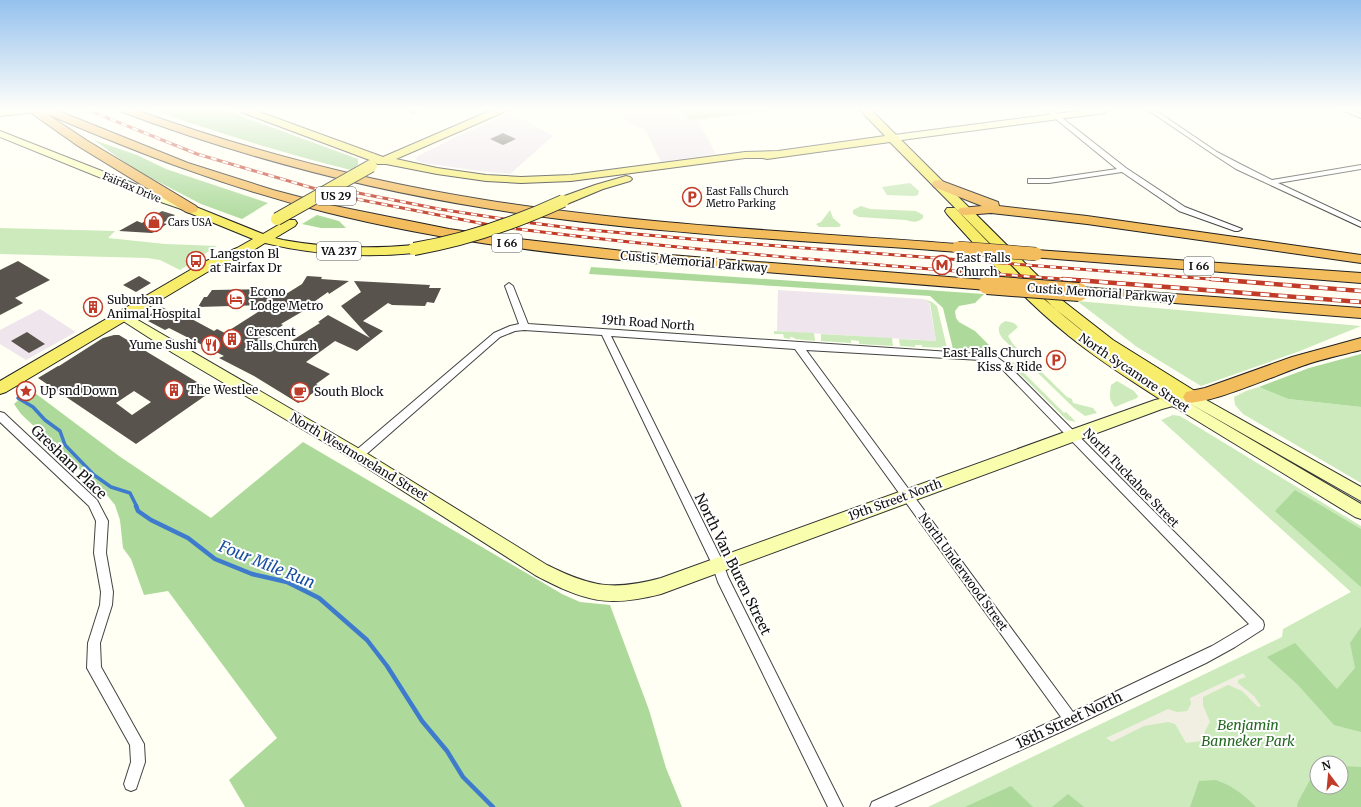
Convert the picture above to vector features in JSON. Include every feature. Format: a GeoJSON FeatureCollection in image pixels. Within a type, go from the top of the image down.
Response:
{"type":"FeatureCollection","features":[{"type":"Feature","properties":{"kind":"highway"},"geometry":{"type":"LineString","coordinates":[[90,148],[191,209]]}},
{"type":"Feature","properties":{"kind":"highway","name":"Custis Memorial Parkway"},"geometry":{"type":"LineString","coordinates":[[136,148],[210,175],[287,198],[406,226],[515,244],[615,256],[1361,313]]}},
{"type":"Feature","properties":{"kind":"highway","name":"I 66"},"geometry":{"type":"LineString","coordinates":[[240,148],[301,165],[387,185],[489,204],[563,215],[660,225],[1361,278]]}},
{"type":"Feature","properties":{"kind":"highway"},"geometry":{"type":"LineString","coordinates":[[939,184],[990,204],[1061,218]]}},
{"type":"Feature","properties":{"kind":"highway"},"geometry":{"type":"LineString","coordinates":[[958,211],[991,209],[1361,259]]}},
{"type":"Feature","properties":{"kind":"highway"},"geometry":{"type":"LineString","coordinates":[[1192,397],[1207,394],[1311,357],[1361,344]]}},
{"type":"Feature","properties":{"kind":"main road"},"geometry":{"type":"LineString","coordinates":[[345,148],[372,158],[378,165]]}},
{"type":"Feature","properties":{"kind":"main road","name":"US 29"},"geometry":{"type":"LineString","coordinates":[[209,265],[227,249],[251,234],[364,169],[378,165],[415,148]]}},
{"type":"Feature","properties":{"kind":"main road","name":"VA 237"},"geometry":{"type":"LineString","coordinates":[[265,238],[309,248],[343,252],[381,252],[452,243],[486,233],[599,187],[631,178],[663,171],[748,160],[776,154],[823,148]]}},
{"type":"Feature","properties":{"kind":"main road","name":"North Sycamore Street"},"geometry":{"type":"LineString","coordinates":[[896,148],[958,211],[1080,322],[1132,360],[1192,397]]}},
{"type":"Feature","properties":{"kind":"main road","name":"North Sycamore Street"},"geometry":{"type":"LineString","coordinates":[[898,148],[939,184],[958,211],[1029,293],[1059,320],[1112,361],[1175,401]]}},
{"type":"Feature","properties":{"kind":"main road","name":"VA 237"},"geometry":{"type":"LineString","coordinates":[[378,165],[477,177],[543,180],[581,177],[745,155],[776,154]]}},
{"type":"Feature","properties":{"kind":"main road","name":"US 29"},"geometry":{"type":"LineString","coordinates":[[0,388],[209,265],[242,251],[291,223],[376,172],[378,165]]}},
{"type":"Feature","properties":{"kind":"main road","name":"Fairfax Drive"},"geometry":{"type":"LineString","coordinates":[[191,209],[251,234],[265,238]]}},
{"type":"Feature","properties":{"kind":"street","name":"Fairfax Drive"},"geometry":{"type":"LineString","coordinates":[[37,148],[162,200],[191,209]]}},
{"type":"Feature","properties":{"kind":"street"},"geometry":{"type":"LineString","coordinates":[[1095,148],[1123,170],[1182,209],[1238,230]]}},
{"type":"Feature","properties":{"kind":"street"},"geometry":{"type":"LineString","coordinates":[[1208,148],[1224,158],[1271,182],[1361,225]]}},
{"type":"Feature","properties":{"kind":"street"},"geometry":{"type":"LineString","coordinates":[[1271,182],[1361,167]]}},
{"type":"Feature","properties":{"kind":"street"},"geometry":{"type":"LineString","coordinates":[[1031,181],[1049,181],[1123,170]]}},
{"type":"Feature","properties":{"kind":"street"},"geometry":{"type":"LineString","coordinates":[[508,286],[524,327]]}},
{"type":"Feature","properties":{"kind":"street","name":"North Westmoreland Street"},"geometry":{"type":"LineString","coordinates":[[124,316],[178,350],[358,455],[541,570],[572,587],[596,593]]}},
{"type":"Feature","properties":{"kind":"street","name":"19th Road North"},"geometry":{"type":"LineString","coordinates":[[358,455],[497,335],[513,328],[524,327],[981,357]]}},
{"type":"Feature","properties":{"kind":"street","name":"North Van Buren Street"},"geometry":{"type":"LineString","coordinates":[[605,333],[718,564],[728,589],[836,807]]}},
{"type":"Feature","properties":{"kind":"street","name":"North Underwood Street"},"geometry":{"type":"LineString","coordinates":[[798,346],[1071,720]]}},
{"type":"Feature","properties":{"kind":"street","name":"North Tuckahoe Street"},"geometry":{"type":"LineString","coordinates":[[981,357],[995,360],[1006,368],[1258,625]]}},
{"type":"Feature","properties":{"kind":"street","name":"19th Street North"},"geometry":{"type":"LineString","coordinates":[[596,593],[626,594],[645,591],[676,581],[718,564],[1081,432],[1150,408],[1192,397]]}},
{"type":"Feature","properties":{"kind":"street","name":"North Sycamore Street"},"geometry":{"type":"LineString","coordinates":[[1192,397],[1361,495]]}},
{"type":"Feature","properties":{"kind":"street","name":"North Sycamore Street"},"geometry":{"type":"LineString","coordinates":[[1175,401],[1361,512]]}},
{"type":"Feature","properties":{"kind":"street","name":"Gresham Place"},"geometry":{"type":"LineString","coordinates":[[0,416],[93,503],[100,516],[102,528],[100,553],[107,583],[107,598],[96,635],[93,659],[98,676],[137,744],[138,762],[131,784]]}},
{"type":"Feature","properties":{"kind":"street","name":"18th Street North"},"geometry":{"type":"LineString","coordinates":[[877,807],[1071,720],[1211,653],[1246,634],[1258,625]]}},
{"type":"Feature","properties":{"kind":"shaded area"},"geometry":{"type":"Polygon","coordinates":[[[435,148],[540,148],[510,174],[423,163],[417,161],[416,158],[435,148]]]}},
{"type":"Feature","properties":{"kind":"shaded area"},"geometry":{"type":"Polygon","coordinates":[[[654,148],[713,148],[716,154],[661,162],[654,148]]]}},
{"type":"Feature","properties":{"kind":"shaded area"},"geometry":{"type":"Polygon","coordinates":[[[778,290],[923,299],[929,302],[936,341],[777,331],[778,290]]]}},
{"type":"Feature","properties":{"kind":"shaded area"},"geometry":{"type":"Polygon","coordinates":[[[40,309],[76,332],[26,360],[0,344],[0,330],[40,309]]]}},
{"type":"Feature","properties":{"kind":"shaded area"},"geometry":{"type":"Polygon","coordinates":[[[1243,673],[1246,677],[1238,680],[1238,683],[1254,696],[1261,706],[1258,707],[1242,691],[1228,685],[1203,697],[1203,705],[1210,722],[1202,741],[1186,743],[1175,724],[1168,722],[1144,726],[1112,742],[1106,738],[1168,709],[1177,712],[1187,711],[1191,704],[1190,698],[1243,673]]]}},
{"type":"Feature","properties":{"kind":"green space"},"geometry":{"type":"Polygon","coordinates":[[[105,148],[116,148],[137,155],[166,169],[268,203],[242,219],[201,204],[134,169],[105,148]]]}},
{"type":"Feature","properties":{"kind":"green space"},"geometry":{"type":"Polygon","coordinates":[[[270,148],[327,148],[358,159],[358,165],[351,170],[270,148]]]}},
{"type":"Feature","properties":{"kind":"green space"},"geometry":{"type":"Polygon","coordinates":[[[910,183],[919,191],[918,195],[887,195],[882,187],[910,183]]]}},
{"type":"Feature","properties":{"kind":"green space"},"geometry":{"type":"Polygon","coordinates":[[[861,206],[870,209],[916,211],[923,215],[923,218],[919,221],[913,222],[906,220],[859,217],[853,214],[853,210],[861,206]]]}},
{"type":"Feature","properties":{"kind":"green space"},"geometry":{"type":"Polygon","coordinates":[[[830,210],[833,218],[841,225],[839,227],[819,227],[816,224],[821,222],[830,210]]]}},
{"type":"Feature","properties":{"kind":"green space"},"geometry":{"type":"Polygon","coordinates":[[[317,215],[339,221],[346,228],[321,228],[302,224],[317,215]]]}},
{"type":"Feature","properties":{"kind":"green space"},"geometry":{"type":"Polygon","coordinates":[[[0,228],[115,231],[108,238],[165,244],[217,246],[180,270],[160,260],[147,258],[0,254],[0,228]]]}},
{"type":"Feature","properties":{"kind":"green space"},"geometry":{"type":"Polygon","coordinates":[[[591,267],[984,294],[975,303],[959,306],[955,311],[956,318],[959,322],[975,331],[999,355],[982,351],[953,349],[943,308],[930,296],[589,274],[591,267]]]}},
{"type":"Feature","properties":{"kind":"green space"},"geometry":{"type":"Polygon","coordinates":[[[924,299],[937,306],[947,348],[922,347],[922,345],[915,345],[915,347],[900,346],[899,339],[936,341],[930,303],[924,299]]]}},
{"type":"Feature","properties":{"kind":"green space"},"geometry":{"type":"Polygon","coordinates":[[[1077,301],[1361,326],[1300,351],[1201,386],[1137,347],[1077,301]]]}},
{"type":"Feature","properties":{"kind":"green space"},"geometry":{"type":"Polygon","coordinates":[[[1006,321],[1014,323],[1018,327],[1008,336],[1013,344],[1067,397],[1072,399],[1073,403],[1093,408],[1097,413],[1085,416],[1074,408],[1003,339],[999,328],[1003,322],[1006,321]]]}},
{"type":"Feature","properties":{"kind":"green space"},"geometry":{"type":"Polygon","coordinates":[[[774,331],[814,333],[815,341],[790,337],[790,339],[784,338],[783,334],[774,334],[774,331]]]}},
{"type":"Feature","properties":{"kind":"green space"},"geometry":{"type":"Polygon","coordinates":[[[821,334],[892,338],[893,346],[859,344],[859,341],[851,340],[851,343],[821,341],[821,334]]]}},
{"type":"Feature","properties":{"kind":"green space"},"geometry":{"type":"Polygon","coordinates":[[[1361,354],[1361,407],[1288,399],[1259,387],[1309,368],[1361,354]]]}},
{"type":"Feature","properties":{"kind":"green space"},"geometry":{"type":"Polygon","coordinates":[[[1013,362],[1064,413],[1066,412],[1076,422],[1067,420],[1010,364],[1013,362]]]}},
{"type":"Feature","properties":{"kind":"green space"},"geometry":{"type":"Polygon","coordinates":[[[1117,381],[1134,391],[1138,396],[1137,398],[1115,407],[1111,402],[1110,394],[1111,385],[1117,381]]]}},
{"type":"Feature","properties":{"kind":"green space"},"geometry":{"type":"Polygon","coordinates":[[[1259,387],[1288,399],[1361,407],[1361,483],[1243,414],[1235,405],[1234,397],[1259,387]]]}},
{"type":"Feature","properties":{"kind":"green space"},"geometry":{"type":"Polygon","coordinates":[[[35,393],[119,456],[211,518],[303,442],[562,594],[580,602],[610,605],[649,710],[666,768],[682,807],[245,807],[229,780],[277,738],[168,591],[144,595],[131,559],[123,548],[120,520],[115,505],[106,494],[21,414],[14,404],[24,395],[35,393]]]}},
{"type":"Feature","properties":{"kind":"green space","name":"Benjamin Banneker Park"},"geometry":{"type":"Polygon","coordinates":[[[1173,415],[1180,416],[1361,526],[1361,807],[928,807],[1282,637],[1283,629],[1351,592],[1161,420],[1173,415]]]}},
{"type":"Feature","properties":{"kind":"green space"},"geometry":{"type":"Polygon","coordinates":[[[1295,490],[1361,529],[1361,587],[1275,511],[1295,490]]]}},
{"type":"Feature","properties":{"kind":"green space"},"geometry":{"type":"Polygon","coordinates":[[[1361,627],[1361,732],[1334,725],[1297,684],[1267,657],[1295,643],[1337,689],[1355,668],[1350,643],[1361,627]]]}},
{"type":"Feature","properties":{"kind":"green space"},"geometry":{"type":"Polygon","coordinates":[[[1349,766],[1361,767],[1361,807],[1297,807],[1298,802],[1309,782],[1309,795],[1349,795],[1349,766]]]}},
{"type":"Feature","properties":{"kind":"green space"},"geometry":{"type":"Polygon","coordinates":[[[1216,780],[1238,791],[1256,807],[1190,807],[1199,781],[1216,780]]]}},
{"type":"Feature","properties":{"kind":"green space"},"geometry":{"type":"Polygon","coordinates":[[[1011,786],[1033,807],[965,807],[1011,786]]]}},
{"type":"Feature","properties":{"kind":"green space"},"geometry":{"type":"Polygon","coordinates":[[[1068,794],[1084,807],[1052,807],[1068,794]]]}},
{"type":"Feature","properties":{"kind":"building","name":"Cars USA"},"geometry":{"type":"Polygon","coordinates":[[[162,211],[175,215],[163,223],[167,224],[152,233],[119,231],[137,221],[142,223],[162,211]]]}},
{"type":"Feature","properties":{"kind":"building"},"geometry":{"type":"Polygon","coordinates":[[[18,261],[50,280],[15,298],[23,303],[0,315],[0,270],[18,261]]]}},
{"type":"Feature","properties":{"kind":"building"},"geometry":{"type":"Polygon","coordinates":[[[139,276],[151,283],[136,292],[123,285],[139,276]]]}},
{"type":"Feature","properties":{"kind":"building","name":"Crescent Falls Church"},"geometry":{"type":"Polygon","coordinates":[[[307,276],[322,277],[321,279],[349,281],[329,294],[328,292],[308,306],[310,307],[281,324],[283,325],[262,339],[280,348],[320,323],[318,322],[328,315],[370,338],[341,306],[361,292],[354,281],[430,285],[429,288],[441,288],[434,303],[427,302],[425,306],[392,305],[388,303],[363,321],[383,331],[357,351],[335,341],[306,362],[330,374],[316,384],[321,387],[298,403],[254,376],[219,358],[224,356],[169,328],[165,330],[148,321],[153,319],[147,316],[162,307],[184,319],[188,317],[214,331],[217,329],[225,333],[269,305],[198,307],[204,297],[207,297],[212,290],[275,289],[286,294],[302,284],[307,276]]]}},
{"type":"Feature","properties":{"kind":"building"},"geometry":{"type":"Polygon","coordinates":[[[27,332],[45,344],[29,353],[11,341],[27,332]]]}},
{"type":"Feature","properties":{"kind":"building","name":"The Westlee"},"geometry":{"type":"Polygon","coordinates":[[[119,335],[212,391],[136,444],[38,378],[103,338],[119,335]],[[134,391],[116,403],[132,415],[151,402],[134,391]]]}},
{"type":"Feature","properties":{"kind":"waterway","name":"Four Mile Run"},"geometry":{"type":"LineString","coordinates":[[18,398],[33,407],[45,420],[60,431],[65,445],[94,475],[111,487],[130,493],[137,507]]}},
{"type":"Feature","properties":{"kind":"waterway","name":"Four Mile Run"},"geometry":{"type":"LineString","coordinates":[[136,506],[138,511],[151,520],[188,538],[215,559],[252,574],[287,582],[319,598],[367,640],[387,666],[422,721],[447,751],[463,777],[493,807]]}},
{"type":"Feature","properties":{"kind":"railway"},"geometry":{"type":"LineString","coordinates":[[181,148],[197,154],[316,189]]}},
{"type":"Feature","properties":{"kind":"railway"},"geometry":{"type":"LineString","coordinates":[[353,192],[439,209],[510,220]]}},
{"type":"Feature","properties":{"kind":"railway"},"geometry":{"type":"LineString","coordinates":[[346,197],[495,226]]}},
{"type":"Feature","properties":{"kind":"railway"},"geometry":{"type":"LineString","coordinates":[[524,222],[579,229],[714,241],[1223,280]]}},
{"type":"Feature","properties":{"kind":"railway"},"geometry":{"type":"LineString","coordinates":[[510,228],[581,237],[863,264],[1074,280]]}},
{"type":"Feature","properties":{"kind":"railway"},"geometry":{"type":"LineString","coordinates":[[1063,279],[1074,280]]}},
{"type":"Feature","properties":{"kind":"railway"},"geometry":{"type":"LineString","coordinates":[[1211,279],[1361,291]]}},
{"type":"Feature","properties":{"kind":"railway"},"geometry":{"type":"LineString","coordinates":[[1074,280],[1361,302]]}},
{"type":"Feature","properties":{"kind":"place","name":"East Falls Church Metro Parking"},"geometry":{"type":"Point","coordinates":[692,197]}},
{"type":"Feature","properties":{"kind":"place","name":"Cars USA"},"geometry":{"type":"Point","coordinates":[154,222]}},
{"type":"Feature","properties":{"kind":"place","name":"Langston Bl at Fairfax Dr"},"geometry":{"type":"Point","coordinates":[196,261]}},
{"type":"Feature","properties":{"kind":"place","name":"East Falls Church"},"geometry":{"type":"Point","coordinates":[942,265]}},
{"type":"Feature","properties":{"kind":"place","name":"Econo Lodge Metro"},"geometry":{"type":"Point","coordinates":[236,299]}},
{"type":"Feature","properties":{"kind":"place","name":"Suburban Animal Hospital"},"geometry":{"type":"Point","coordinates":[93,307]}},
{"type":"Feature","properties":{"kind":"place","name":"Crescent Falls Church"},"geometry":{"type":"Point","coordinates":[232,339]}},
{"type":"Feature","properties":{"kind":"place","name":"Yume Sushi"},"geometry":{"type":"Point","coordinates":[211,345]}},
{"type":"Feature","properties":{"kind":"place","name":"East Falls Church Kiss & Ride"},"geometry":{"type":"Point","coordinates":[1056,360]}},
{"type":"Feature","properties":{"kind":"place","name":"The Westlee"},"geometry":{"type":"Point","coordinates":[174,390]}},
{"type":"Feature","properties":{"kind":"place","name":"Up snd Down"},"geometry":{"type":"Point","coordinates":[26,391]}},
{"type":"Feature","properties":{"kind":"place","name":"South Block"},"geometry":{"type":"Point","coordinates":[300,392]}}]}
